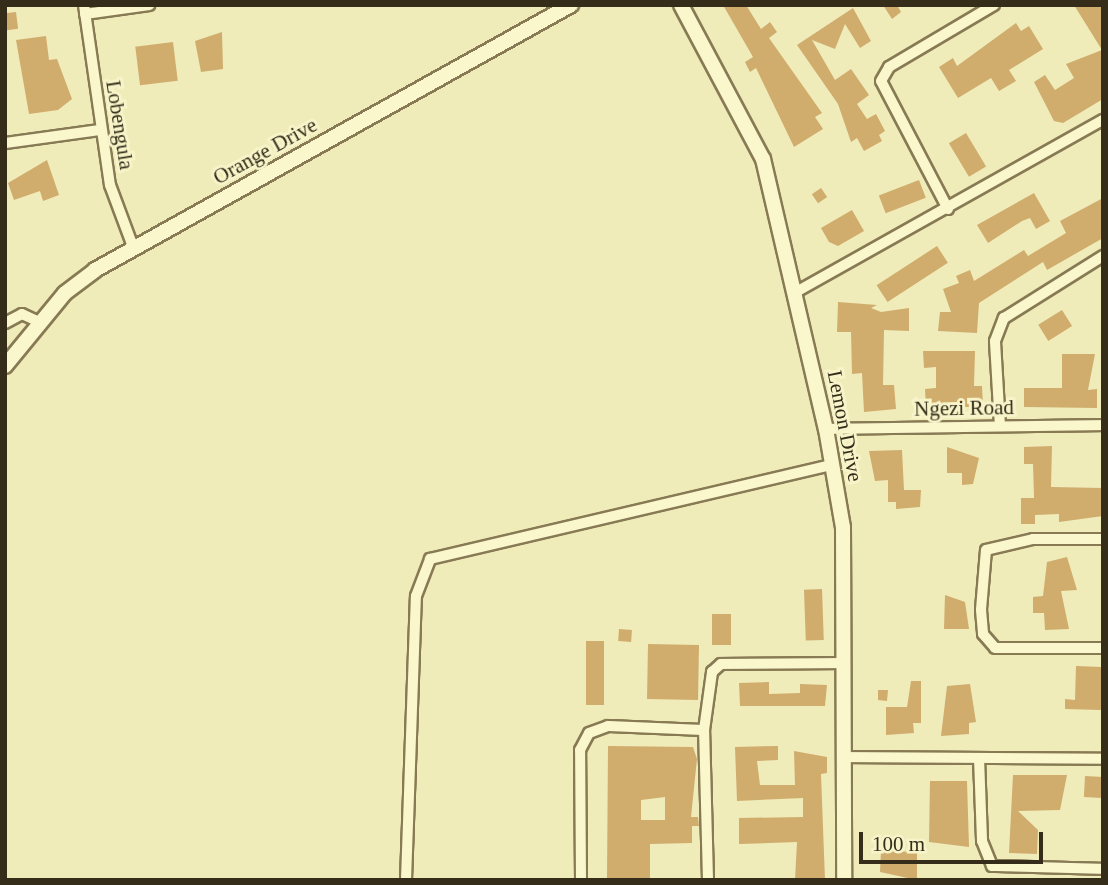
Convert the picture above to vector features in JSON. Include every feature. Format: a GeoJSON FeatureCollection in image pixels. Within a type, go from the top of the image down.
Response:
{"type":"FeatureCollection","features":[{"type":"Feature","properties":{"kind":"street"},"geometry":{"type":"LineString","coordinates":[[84,10],[149,5]]}},
{"type":"Feature","properties":{"kind":"street","name":"Orange Drive"},"geometry":{"type":"LineString","coordinates":[[5,366],[38,321],[75,285],[133,247],[571,5]]}},
{"type":"Feature","properties":{"kind":"street","name":"Lemon Drive"},"geometry":{"type":"LineString","coordinates":[[681,5],[763,159],[826,429],[843,527],[844,880]]}},
{"type":"Feature","properties":{"kind":"street"},"geometry":{"type":"LineString","coordinates":[[948,209],[881,80],[888,67],[994,5]]}},
{"type":"Feature","properties":{"kind":"street","name":"Lobengula"},"geometry":{"type":"LineString","coordinates":[[84,10],[110,185],[133,247]]}},
{"type":"Feature","properties":{"kind":"street"},"geometry":{"type":"LineString","coordinates":[[796,292],[1103,120]]}},
{"type":"Feature","properties":{"kind":"street"},"geometry":{"type":"LineString","coordinates":[[5,143],[100,130]]}},
{"type":"Feature","properties":{"kind":"street"},"geometry":{"type":"LineString","coordinates":[[1000,426],[995,341],[1004,318],[1103,256]]}},
{"type":"Feature","properties":{"kind":"street"},"geometry":{"type":"LineString","coordinates":[[5,323],[22,314],[38,321]]}},
{"type":"Feature","properties":{"kind":"street","name":"Ngezi Road"},"geometry":{"type":"LineString","coordinates":[[826,429],[1103,425]]}},
{"type":"Feature","properties":{"kind":"street"},"geometry":{"type":"LineString","coordinates":[[406,880],[416,596],[430,559],[832,464]]}},
{"type":"Feature","properties":{"kind":"street"},"geometry":{"type":"LineString","coordinates":[[1103,539],[1033,539],[986,550],[981,610],[983,634],[995,648],[1103,648]]}},
{"type":"Feature","properties":{"kind":"street"},"geometry":{"type":"LineString","coordinates":[[708,880],[704,730],[709,679],[721,664],[843,663]]}},
{"type":"Feature","properties":{"kind":"street"},"geometry":{"type":"LineString","coordinates":[[582,880],[580,750],[589,733],[608,726],[704,730]]}},
{"type":"Feature","properties":{"kind":"street"},"geometry":{"type":"LineString","coordinates":[[843,757],[1103,758]]}},
{"type":"Feature","properties":{"kind":"street"},"geometry":{"type":"LineString","coordinates":[[979,758],[982,841],[992,866],[1103,869]]}},
{"type":"Feature","properties":{"kind":"building"},"geometry":{"type":"Polygon","coordinates":[[[723,5],[746,5],[761,29],[770,22],[777,32],[769,38],[822,113],[815,117],[823,129],[794,147],[756,68],[750,72],[745,62],[753,57],[723,5]]]}},
{"type":"Feature","properties":{"kind":"building"},"geometry":{"type":"Polygon","coordinates":[[[883,5],[897,5],[901,12],[892,19],[883,5]]]}},
{"type":"Feature","properties":{"kind":"building"},"geometry":{"type":"Polygon","coordinates":[[[1074,5],[1103,5],[1103,99],[1063,123],[1054,121],[1034,82],[1045,75],[1055,90],[1074,78],[1066,64],[1102,50],[1074,5]]]}},
{"type":"Feature","properties":{"kind":"building"},"geometry":{"type":"Polygon","coordinates":[[[853,8],[871,41],[860,48],[845,24],[835,49],[812,40],[835,80],[851,69],[869,95],[857,104],[867,119],[876,114],[885,131],[879,135],[882,141],[864,151],[857,138],[851,142],[838,104],[797,45],[853,8]]]}},
{"type":"Feature","properties":{"kind":"building"},"geometry":{"type":"Polygon","coordinates":[[[16,12],[18,29],[7,30],[5,13],[16,12]]]}},
{"type":"Feature","properties":{"kind":"building"},"geometry":{"type":"Polygon","coordinates":[[[1016,23],[1021,31],[1029,26],[1043,49],[1009,70],[1016,81],[999,91],[991,78],[958,98],[939,67],[953,58],[957,66],[1016,23]]]}},
{"type":"Feature","properties":{"kind":"building"},"geometry":{"type":"Polygon","coordinates":[[[222,32],[223,69],[201,72],[195,41],[222,32]]]}},
{"type":"Feature","properties":{"kind":"building"},"geometry":{"type":"Polygon","coordinates":[[[46,36],[49,60],[57,59],[72,99],[58,110],[29,114],[16,40],[46,36]]]}},
{"type":"Feature","properties":{"kind":"building"},"geometry":{"type":"Polygon","coordinates":[[[173,42],[178,81],[140,85],[135,47],[173,42]]]}},
{"type":"Feature","properties":{"kind":"building"},"geometry":{"type":"Polygon","coordinates":[[[966,133],[986,166],[969,177],[949,143],[966,133]]]}},
{"type":"Feature","properties":{"kind":"building"},"geometry":{"type":"Polygon","coordinates":[[[47,160],[59,195],[43,201],[40,191],[14,200],[8,183],[47,160]]]}},
{"type":"Feature","properties":{"kind":"building"},"geometry":{"type":"Polygon","coordinates":[[[919,180],[926,198],[886,213],[879,195],[919,180]]]}},
{"type":"Feature","properties":{"kind":"building"},"geometry":{"type":"Polygon","coordinates":[[[821,188],[827,197],[818,203],[812,194],[821,188]]]}},
{"type":"Feature","properties":{"kind":"building"},"geometry":{"type":"Polygon","coordinates":[[[1034,193],[1050,221],[1036,229],[1030,218],[988,243],[977,225],[1034,193]]]}},
{"type":"Feature","properties":{"kind":"building"},"geometry":{"type":"Polygon","coordinates":[[[1103,198],[1103,238],[1047,270],[1043,262],[979,303],[977,333],[938,331],[940,312],[951,312],[943,289],[959,283],[956,276],[970,270],[974,281],[1024,250],[1028,256],[1066,233],[1060,221],[1103,198]]]}},
{"type":"Feature","properties":{"kind":"building"},"geometry":{"type":"Polygon","coordinates":[[[852,210],[864,231],[838,246],[829,242],[821,228],[852,210]]]}},
{"type":"Feature","properties":{"kind":"building"},"geometry":{"type":"Polygon","coordinates":[[[937,246],[948,263],[888,302],[877,285],[937,246]]]}},
{"type":"Feature","properties":{"kind":"building"},"geometry":{"type":"Polygon","coordinates":[[[838,302],[877,305],[871,308],[881,312],[909,308],[909,331],[884,330],[883,385],[894,385],[896,409],[864,412],[862,373],[852,374],[851,332],[837,332],[838,302]]]}},
{"type":"Feature","properties":{"kind":"building"},"geometry":{"type":"Polygon","coordinates":[[[1062,310],[1072,326],[1048,341],[1038,325],[1062,310]]]}},
{"type":"Feature","properties":{"kind":"building"},"geometry":{"type":"Polygon","coordinates":[[[923,351],[975,351],[974,386],[982,386],[983,407],[926,407],[925,389],[936,388],[936,367],[924,368],[923,351]]]}},
{"type":"Feature","properties":{"kind":"building"},"geometry":{"type":"Polygon","coordinates":[[[1062,354],[1095,354],[1088,390],[1097,389],[1097,408],[1024,407],[1024,388],[1062,388],[1062,354]]]}},
{"type":"Feature","properties":{"kind":"building"},"geometry":{"type":"Polygon","coordinates":[[[1052,446],[1051,487],[1103,488],[1103,516],[1059,522],[1059,514],[1035,515],[1035,524],[1021,524],[1021,498],[1034,498],[1033,464],[1024,464],[1024,447],[1052,446]]]}},
{"type":"Feature","properties":{"kind":"building"},"geometry":{"type":"Polygon","coordinates":[[[947,447],[979,458],[973,484],[962,485],[962,473],[947,473],[947,447]]]}},
{"type":"Feature","properties":{"kind":"building"},"geometry":{"type":"Polygon","coordinates":[[[902,450],[904,490],[921,490],[920,507],[896,509],[896,502],[888,502],[888,480],[875,481],[869,451],[902,450]]]}},
{"type":"Feature","properties":{"kind":"building"},"geometry":{"type":"Polygon","coordinates":[[[1067,557],[1077,590],[1061,591],[1069,629],[1045,630],[1044,613],[1033,613],[1033,597],[1043,596],[1047,562],[1067,557]]]}},
{"type":"Feature","properties":{"kind":"building"},"geometry":{"type":"Polygon","coordinates":[[[822,589],[824,640],[806,641],[804,590],[822,589]]]}},
{"type":"Feature","properties":{"kind":"building"},"geometry":{"type":"Polygon","coordinates":[[[945,595],[965,602],[969,629],[944,629],[945,595]]]}},
{"type":"Feature","properties":{"kind":"building"},"geometry":{"type":"Polygon","coordinates":[[[712,614],[731,614],[731,645],[712,645],[712,614]]]}},
{"type":"Feature","properties":{"kind":"building"},"geometry":{"type":"Polygon","coordinates":[[[619,629],[632,630],[631,642],[618,641],[619,629]]]}},
{"type":"Feature","properties":{"kind":"building"},"geometry":{"type":"Polygon","coordinates":[[[586,641],[604,641],[604,705],[586,705],[586,641]]]}},
{"type":"Feature","properties":{"kind":"building"},"geometry":{"type":"Polygon","coordinates":[[[648,644],[699,645],[698,700],[647,699],[648,644]]]}},
{"type":"Feature","properties":{"kind":"building"},"geometry":{"type":"Polygon","coordinates":[[[1076,666],[1102,667],[1101,710],[1065,709],[1065,699],[1075,700],[1076,666]]]}},
{"type":"Feature","properties":{"kind":"building"},"geometry":{"type":"Polygon","coordinates":[[[911,681],[921,681],[921,723],[913,723],[914,733],[886,735],[886,707],[907,707],[911,681]]]}},
{"type":"Feature","properties":{"kind":"building"},"geometry":{"type":"Polygon","coordinates":[[[769,682],[769,694],[800,693],[800,684],[827,685],[825,706],[740,706],[739,683],[769,682]]]}},
{"type":"Feature","properties":{"kind":"building"},"geometry":{"type":"Polygon","coordinates":[[[970,684],[976,722],[969,723],[969,734],[941,736],[947,686],[970,684]]]}},
{"type":"Feature","properties":{"kind":"building"},"geometry":{"type":"Polygon","coordinates":[[[878,690],[888,690],[887,701],[878,700],[878,690]]]}},
{"type":"Feature","properties":{"kind":"building"},"geometry":{"type":"Polygon","coordinates":[[[608,746],[693,747],[697,759],[691,817],[698,817],[699,826],[692,826],[692,843],[650,844],[650,880],[607,880],[608,746]],[[665,797],[641,800],[641,820],[665,820],[665,797]]]}},
{"type":"Feature","properties":{"kind":"building"},"geometry":{"type":"Polygon","coordinates":[[[778,746],[778,760],[757,761],[760,785],[795,785],[794,751],[827,757],[827,773],[821,774],[825,880],[795,880],[797,842],[739,844],[739,818],[803,817],[803,798],[737,801],[735,747],[778,746]]]}},
{"type":"Feature","properties":{"kind":"building"},"geometry":{"type":"Polygon","coordinates":[[[1013,775],[1067,775],[1060,810],[1018,811],[1038,830],[1037,854],[1009,853],[1013,775]]]}},
{"type":"Feature","properties":{"kind":"building"},"geometry":{"type":"Polygon","coordinates":[[[1085,776],[1103,777],[1102,798],[1084,797],[1085,776]]]}},
{"type":"Feature","properties":{"kind":"building"},"geometry":{"type":"Polygon","coordinates":[[[930,781],[967,781],[969,847],[929,842],[930,781]]]}},
{"type":"Feature","properties":{"kind":"building"},"geometry":{"type":"Polygon","coordinates":[[[881,851],[917,852],[917,880],[880,872],[881,851]]]}}]}
